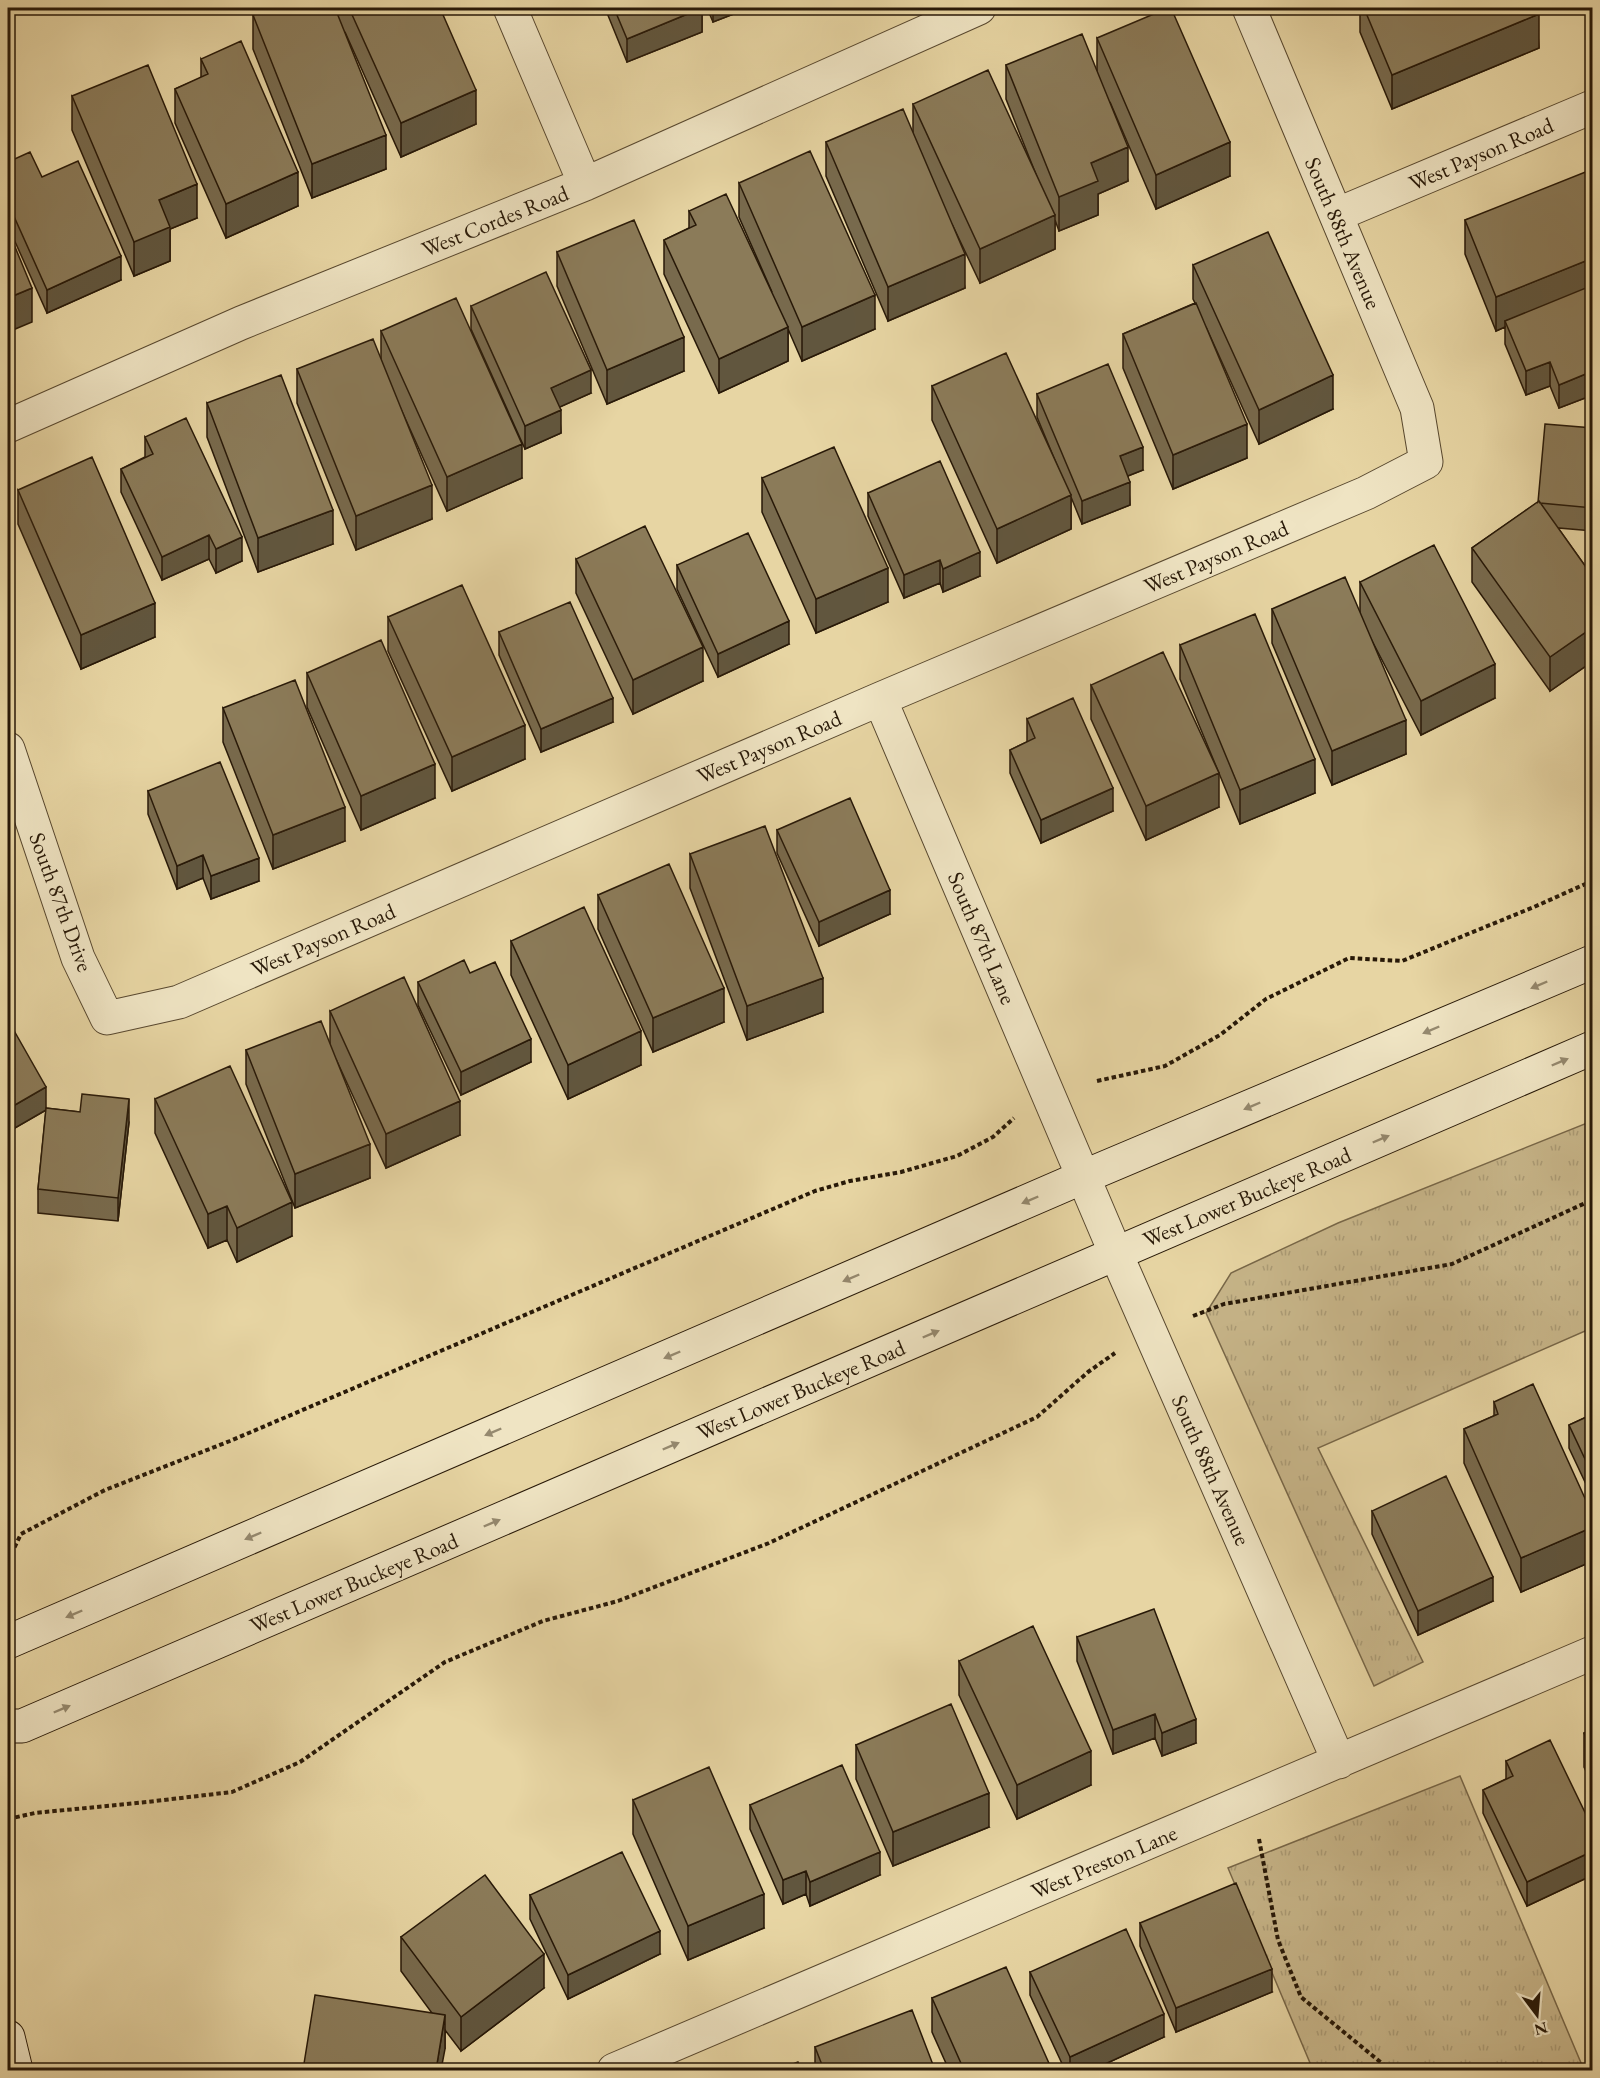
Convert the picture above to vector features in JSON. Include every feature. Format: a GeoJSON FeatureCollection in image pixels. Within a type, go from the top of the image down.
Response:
{"type":"FeatureCollection","features":[{"type":"Feature","properties":{"kind":"street"},"geometry":{"type":"LineString","coordinates":[[510,8],[585,184]]}},
{"type":"Feature","properties":{"kind":"street","name":"West Cordes Road"},"geometry":{"type":"LineString","coordinates":[[8,426],[241,323],[585,184],[979,8]]}},
{"type":"Feature","properties":{"kind":"street","name":"South 88th Avenue"},"geometry":{"type":"LineString","coordinates":[[1249,8],[1417,408],[1426,462]]}},
{"type":"Feature","properties":{"kind":"street","name":"West Payson Road"},"geometry":{"type":"LineString","coordinates":[[1336,215],[1593,107]]}},
{"type":"Feature","properties":{"kind":"street","name":"West Payson Road"},"geometry":{"type":"LineString","coordinates":[[107,1018],[179,1002],[880,699],[1366,493],[1426,462]]}},
{"type":"Feature","properties":{"kind":"street","name":"South 87th Lane"},"geometry":{"type":"LineString","coordinates":[[880,699],[1083,1177]]}},
{"type":"Feature","properties":{"kind":"street","name":"South 87th Drive"},"geometry":{"type":"LineString","coordinates":[[8,749],[78,958],[107,1018]]}},
{"type":"Feature","properties":{"kind":"street"},"geometry":{"type":"LineString","coordinates":[[8,1642],[1083,1177],[1593,962]]}},
{"type":"Feature","properties":{"kind":"street","name":"West Lower Buckeye Road"},"geometry":{"type":"LineString","coordinates":[[8,1726],[22,1726],[1593,1048]]}},
{"type":"Feature","properties":{"kind":"street","name":"South 88th Avenue"},"geometry":{"type":"LineString","coordinates":[[1083,1177],[1339,1762]]}},
{"type":"Feature","properties":{"kind":"street","name":"West Preston Lane"},"geometry":{"type":"LineString","coordinates":[[614,2070],[1593,1653]]}},
{"type":"Feature","properties":{"kind":"street"},"geometry":{"type":"LineString","coordinates":[[8,2037],[16,2070]]}},
{"type":"Feature","properties":{"kind":"path"},"geometry":{"type":"LineString","coordinates":[[1097,1081],[1165,1066],[1220,1035],[1266,999],[1349,958],[1402,961],[1593,881]]}},
{"type":"Feature","properties":{"kind":"path"},"geometry":{"type":"LineString","coordinates":[[8,1562],[21,1534],[105,1490],[241,1437],[815,1191],[850,1181],[901,1172],[957,1156],[993,1137],[1017,1116]]}},
{"type":"Feature","properties":{"kind":"path"},"geometry":{"type":"LineString","coordinates":[[1192,1316],[1224,1304],[1452,1264],[1593,1200]]}},
{"type":"Feature","properties":{"kind":"path"},"geometry":{"type":"LineString","coordinates":[[8,1819],[35,1812],[232,1792],[300,1762],[445,1662],[543,1620],[618,1601],[769,1544],[1037,1417],[1088,1372],[1118,1352]]}},
{"type":"Feature","properties":{"kind":"path"},"geometry":{"type":"LineString","coordinates":[[1250,1800],[1278,1940],[1301,1996],[1390,2070]]}},
{"type":"Feature","properties":{"kind":"green space"},"geometry":{"type":"Polygon","coordinates":[[[1592,1121],[1592,1328],[1318,1448],[1423,1662],[1374,1686],[1206,1313],[1231,1273],[1338,1223],[1592,1121]]]}},
{"type":"Feature","properties":{"kind":"green space"},"geometry":{"type":"Polygon","coordinates":[[[1460,1776],[1584,2070],[1313,2070],[1228,1868],[1460,1776]]]}},
{"type":"Feature","properties":{"kind":"building"},"geometry":{"type":"Polygon","coordinates":[[[273,8],[335,8],[386,135],[312,164],[253,15],[273,8]]]}},
{"type":"Feature","properties":{"kind":"building"},"geometry":{"type":"Polygon","coordinates":[[[349,8],[440,8],[476,90],[401,123],[349,8]]]}},
{"type":"Feature","properties":{"kind":"building"},"geometry":{"type":"Polygon","coordinates":[[[614,8],[702,8],[627,39],[614,8]]]}},
{"type":"Feature","properties":{"kind":"building"},"geometry":{"type":"Polygon","coordinates":[[[1171,8],[1230,142],[1156,175],[1097,38],[1171,8]]]}},
{"type":"Feature","properties":{"kind":"building"},"geometry":{"type":"Polygon","coordinates":[[[1364,8],[1536,8],[1539,14],[1392,75],[1364,8]]]}},
{"type":"Feature","properties":{"kind":"building"},"geometry":{"type":"Polygon","coordinates":[[[1082,34],[1128,147],[1091,163],[1098,181],[1059,197],[1006,65],[1082,34]]]}},
{"type":"Feature","properties":{"kind":"building"},"geometry":{"type":"Polygon","coordinates":[[[241,41],[298,172],[226,204],[175,89],[208,74],[201,59],[241,41]]]}},
{"type":"Feature","properties":{"kind":"building"},"geometry":{"type":"Polygon","coordinates":[[[148,65],[197,184],[159,200],[170,227],[134,242],[72,96],[148,65]]]}},
{"type":"Feature","properties":{"kind":"building"},"geometry":{"type":"Polygon","coordinates":[[[988,70],[1055,215],[980,249],[913,104],[988,70]]]}},
{"type":"Feature","properties":{"kind":"building"},"geometry":{"type":"Polygon","coordinates":[[[903,109],[965,254],[888,287],[826,142],[903,109]]]}},
{"type":"Feature","properties":{"kind":"building"},"geometry":{"type":"Polygon","coordinates":[[[810,151],[875,295],[802,327],[739,183],[810,151]]]}},
{"type":"Feature","properties":{"kind":"building"},"geometry":{"type":"Polygon","coordinates":[[[30,152],[42,177],[78,161],[121,256],[47,290],[8,203],[8,162],[30,152]]]}},
{"type":"Feature","properties":{"kind":"building"},"geometry":{"type":"Polygon","coordinates":[[[1588,171],[1593,183],[1593,258],[1496,297],[1465,220],[1588,171]]]}},
{"type":"Feature","properties":{"kind":"building"},"geometry":{"type":"Polygon","coordinates":[[[726,194],[788,327],[719,359],[664,240],[696,225],[689,211],[726,194]]]}},
{"type":"Feature","properties":{"kind":"building"},"geometry":{"type":"Polygon","coordinates":[[[634,220],[684,337],[607,370],[557,252],[634,220]]]}},
{"type":"Feature","properties":{"kind":"building"},"geometry":{"type":"Polygon","coordinates":[[[8,230],[32,288],[8,298],[8,230]]]}},
{"type":"Feature","properties":{"kind":"building"},"geometry":{"type":"Polygon","coordinates":[[[1268,232],[1333,375],[1259,410],[1193,265],[1268,232]]]}},
{"type":"Feature","properties":{"kind":"building"},"geometry":{"type":"Polygon","coordinates":[[[546,272],[591,370],[551,388],[561,410],[525,426],[471,306],[546,272]]]}},
{"type":"Feature","properties":{"kind":"building"},"geometry":{"type":"Polygon","coordinates":[[[1593,285],[1593,371],[1559,385],[1550,362],[1526,371],[1505,321],[1593,285]]]}},
{"type":"Feature","properties":{"kind":"building"},"geometry":{"type":"Polygon","coordinates":[[[456,298],[522,444],[447,477],[381,331],[456,298]]]}},
{"type":"Feature","properties":{"kind":"building"},"geometry":{"type":"Polygon","coordinates":[[[1196,303],[1247,424],[1173,455],[1123,334],[1196,303]]]}},
{"type":"Feature","properties":{"kind":"building"},"geometry":{"type":"Polygon","coordinates":[[[373,339],[432,485],[356,516],[297,369],[373,339]]]}},
{"type":"Feature","properties":{"kind":"building"},"geometry":{"type":"Polygon","coordinates":[[[1006,353],[1071,495],[997,529],[932,386],[1006,353]]]}},
{"type":"Feature","properties":{"kind":"building"},"geometry":{"type":"Polygon","coordinates":[[[1108,364],[1143,447],[1120,456],[1130,482],[1082,501],[1037,394],[1108,364]]]}},
{"type":"Feature","properties":{"kind":"building"},"geometry":{"type":"Polygon","coordinates":[[[281,375],[333,510],[258,538],[207,403],[281,375]]]}},
{"type":"Feature","properties":{"kind":"building"},"geometry":{"type":"Polygon","coordinates":[[[186,418],[242,537],[216,549],[209,535],[162,557],[121,469],[153,454],[145,437],[186,418]]]}},
{"type":"Feature","properties":{"kind":"building"},"geometry":{"type":"Polygon","coordinates":[[[1545,424],[1593,428],[1593,508],[1538,502],[1545,424]]]}},
{"type":"Feature","properties":{"kind":"building"},"geometry":{"type":"Polygon","coordinates":[[[834,447],[888,568],[816,599],[762,478],[834,447]]]}},
{"type":"Feature","properties":{"kind":"building"},"geometry":{"type":"Polygon","coordinates":[[[92,457],[155,603],[81,635],[18,490],[92,457]]]}},
{"type":"Feature","properties":{"kind":"building"},"geometry":{"type":"Polygon","coordinates":[[[940,461],[980,552],[943,569],[940,560],[904,575],[868,493],[940,461]]]}},
{"type":"Feature","properties":{"kind":"building"},"geometry":{"type":"Polygon","coordinates":[[[1539,501],[1593,577],[1593,627],[1550,657],[1472,548],[1539,501]]]}},
{"type":"Feature","properties":{"kind":"building"},"geometry":{"type":"Polygon","coordinates":[[[645,526],[703,647],[633,680],[576,559],[645,526]]]}},
{"type":"Feature","properties":{"kind":"building"},"geometry":{"type":"Polygon","coordinates":[[[748,533],[789,621],[718,654],[677,565],[748,533]]]}},
{"type":"Feature","properties":{"kind":"building"},"geometry":{"type":"Polygon","coordinates":[[[1434,545],[1495,664],[1421,701],[1360,582],[1434,545]]]}},
{"type":"Feature","properties":{"kind":"building"},"geometry":{"type":"Polygon","coordinates":[[[1345,577],[1406,720],[1332,751],[1272,609],[1345,577]]]}},
{"type":"Feature","properties":{"kind":"building"},"geometry":{"type":"Polygon","coordinates":[[[462,585],[525,725],[452,757],[388,617],[462,585]]]}},
{"type":"Feature","properties":{"kind":"building"},"geometry":{"type":"Polygon","coordinates":[[[570,602],[613,698],[541,729],[499,632],[570,602]]]}},
{"type":"Feature","properties":{"kind":"building"},"geometry":{"type":"Polygon","coordinates":[[[1255,614],[1315,759],[1240,790],[1180,645],[1255,614]]]}},
{"type":"Feature","properties":{"kind":"building"},"geometry":{"type":"Polygon","coordinates":[[[381,640],[435,764],[361,796],[307,673],[381,640]]]}},
{"type":"Feature","properties":{"kind":"building"},"geometry":{"type":"Polygon","coordinates":[[[1163,652],[1219,773],[1146,806],[1091,685],[1163,652]]]}},
{"type":"Feature","properties":{"kind":"building"},"geometry":{"type":"Polygon","coordinates":[[[295,680],[345,807],[273,835],[223,708],[295,680]]]}},
{"type":"Feature","properties":{"kind":"building"},"geometry":{"type":"Polygon","coordinates":[[[1073,698],[1113,788],[1041,820],[1010,750],[1035,738],[1027,719],[1073,698]]]}},
{"type":"Feature","properties":{"kind":"building"},"geometry":{"type":"Polygon","coordinates":[[[220,762],[259,858],[211,876],[203,855],[177,866],[148,791],[220,762]]]}},
{"type":"Feature","properties":{"kind":"building"},"geometry":{"type":"Polygon","coordinates":[[[850,798],[890,890],[819,922],[777,830],[850,798]]]}},
{"type":"Feature","properties":{"kind":"building"},"geometry":{"type":"Polygon","coordinates":[[[765,826],[823,978],[747,1006],[690,854],[765,826]]]}},
{"type":"Feature","properties":{"kind":"building"},"geometry":{"type":"Polygon","coordinates":[[[669,864],[724,988],[653,1018],[598,895],[669,864]]]}},
{"type":"Feature","properties":{"kind":"building"},"geometry":{"type":"Polygon","coordinates":[[[584,907],[641,1031],[568,1065],[511,941],[584,907]]]}},
{"type":"Feature","properties":{"kind":"building"},"geometry":{"type":"Polygon","coordinates":[[[464,960],[470,973],[495,962],[531,1039],[461,1072],[418,982],[464,960]]]}},
{"type":"Feature","properties":{"kind":"building"},"geometry":{"type":"Polygon","coordinates":[[[404,977],[460,1101],[386,1134],[330,1011],[404,977]]]}},
{"type":"Feature","properties":{"kind":"building"},"geometry":{"type":"Polygon","coordinates":[[[8,1020],[46,1087],[8,1109],[8,1020]]]}},
{"type":"Feature","properties":{"kind":"building"},"geometry":{"type":"Polygon","coordinates":[[[321,1021],[370,1144],[295,1174],[246,1050],[321,1021]]]}},
{"type":"Feature","properties":{"kind":"building"},"geometry":{"type":"Polygon","coordinates":[[[230,1066],[292,1202],[237,1228],[227,1206],[208,1214],[155,1099],[230,1066]]]}},
{"type":"Feature","properties":{"kind":"building"},"geometry":{"type":"Polygon","coordinates":[[[82,1094],[129,1099],[118,1198],[38,1189],[46,1108],[80,1112],[82,1094]]]}},
{"type":"Feature","properties":{"kind":"building"},"geometry":{"type":"Polygon","coordinates":[[[1533,1384],[1593,1516],[1593,1527],[1521,1558],[1464,1429],[1498,1414],[1494,1402],[1533,1384]]]}},
{"type":"Feature","properties":{"kind":"building"},"geometry":{"type":"Polygon","coordinates":[[[1593,1414],[1593,1476],[1569,1425],[1593,1414]]]}},
{"type":"Feature","properties":{"kind":"building"},"geometry":{"type":"Polygon","coordinates":[[[1446,1476],[1493,1577],[1418,1611],[1372,1511],[1446,1476]]]}},
{"type":"Feature","properties":{"kind":"building"},"geometry":{"type":"Polygon","coordinates":[[[1154,1609],[1196,1719],[1162,1733],[1155,1714],[1113,1730],[1077,1637],[1154,1609]]]}},
{"type":"Feature","properties":{"kind":"building"},"geometry":{"type":"Polygon","coordinates":[[[1033,1626],[1091,1751],[1017,1785],[959,1661],[1033,1626]]]}},
{"type":"Feature","properties":{"kind":"building"},"geometry":{"type":"Polygon","coordinates":[[[951,1704],[989,1793],[893,1832],[856,1745],[951,1704]]]}},
{"type":"Feature","properties":{"kind":"building"},"geometry":{"type":"Polygon","coordinates":[[[1593,1729],[1593,1752],[1584,1733],[1593,1729]]]}},
{"type":"Feature","properties":{"kind":"building"},"geometry":{"type":"Polygon","coordinates":[[[1550,1740],[1593,1829],[1593,1851],[1527,1882],[1483,1790],[1513,1776],[1506,1761],[1550,1740]]]}},
{"type":"Feature","properties":{"kind":"building"},"geometry":{"type":"Polygon","coordinates":[[[842,1765],[880,1852],[810,1882],[806,1871],[783,1880],[750,1805],[842,1765]]]}},
{"type":"Feature","properties":{"kind":"building"},"geometry":{"type":"Polygon","coordinates":[[[709,1767],[764,1894],[688,1926],[633,1800],[709,1767]]]}},
{"type":"Feature","properties":{"kind":"building"},"geometry":{"type":"Polygon","coordinates":[[[622,1852],[660,1931],[568,1975],[530,1895],[622,1852]]]}},
{"type":"Feature","properties":{"kind":"building"},"geometry":{"type":"Polygon","coordinates":[[[485,1875],[544,1954],[461,2017],[401,1937],[485,1875]]]}},
{"type":"Feature","properties":{"kind":"building"},"geometry":{"type":"Polygon","coordinates":[[[1236,1883],[1272,1969],[1176,2008],[1140,1923],[1236,1883]]]}},
{"type":"Feature","properties":{"kind":"building"},"geometry":{"type":"Polygon","coordinates":[[[1126,1929],[1164,2014],[1070,2057],[1030,1972],[1126,1929]]]}},
{"type":"Feature","properties":{"kind":"building"},"geometry":{"type":"Polygon","coordinates":[[[1006,1967],[1052,2070],[964,2070],[932,1998],[1006,1967]]]}},
{"type":"Feature","properties":{"kind":"building"},"geometry":{"type":"Polygon","coordinates":[[[315,1995],[445,2015],[436,2070],[303,2070],[315,1995]]]}},
{"type":"Feature","properties":{"kind":"building"},"geometry":{"type":"Polygon","coordinates":[[[912,2010],[935,2070],[824,2070],[815,2047],[912,2010]]]}},
{"type":"Feature","properties":{"kind":"building"},"geometry":{"type":"Polygon","coordinates":[[[798,2062],[802,2070],[778,2070],[798,2062]]]}}]}
